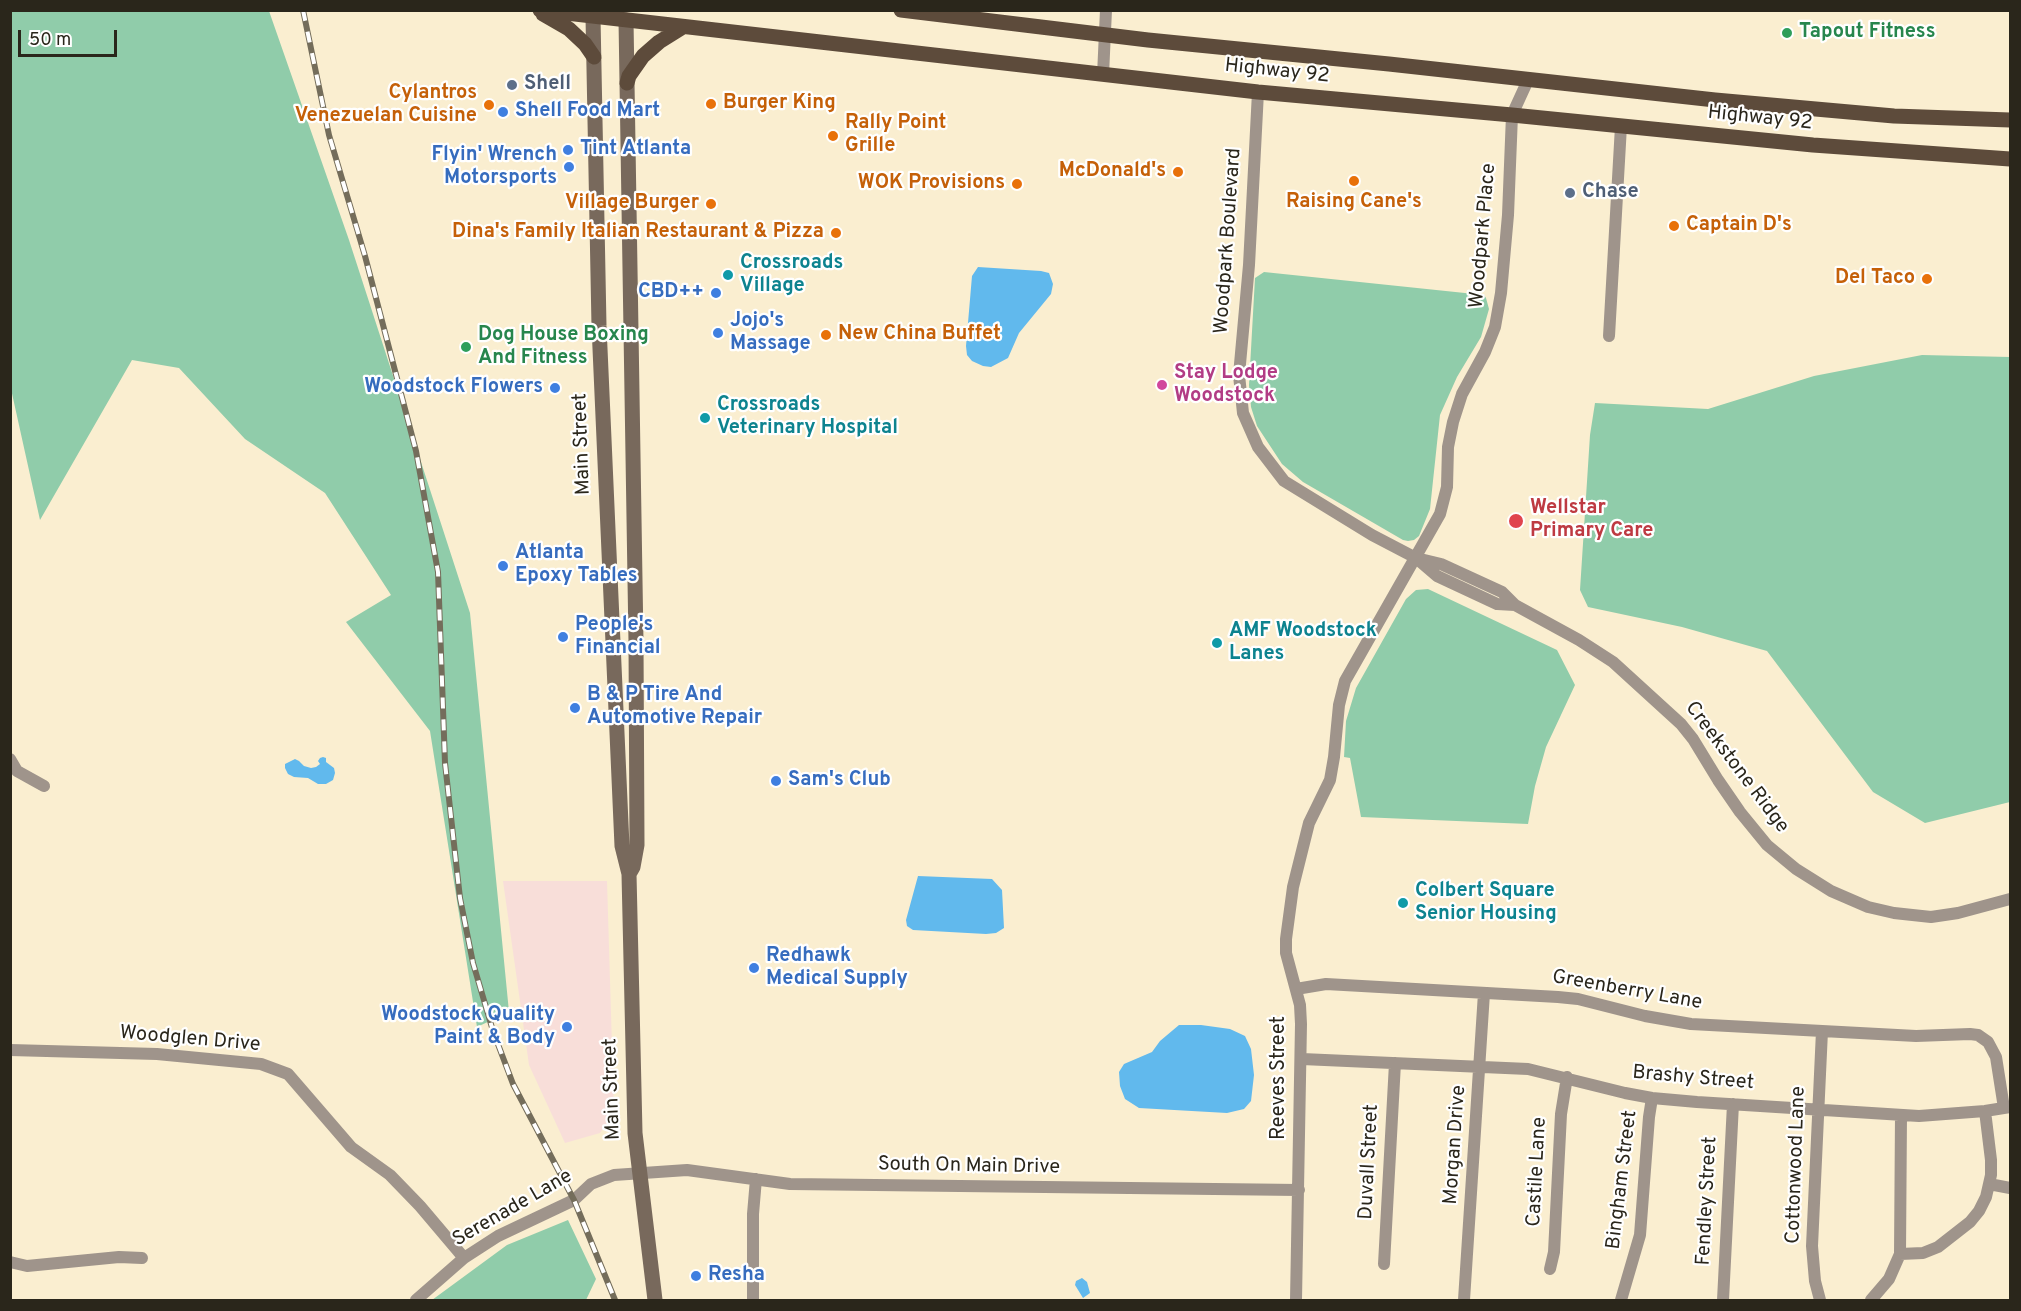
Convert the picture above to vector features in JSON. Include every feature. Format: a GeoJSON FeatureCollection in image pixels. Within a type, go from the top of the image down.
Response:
{"type":"FeatureCollection","features":[{"type":"Feature","properties":{"kind":"main road"},"geometry":{"type":"LineString","coordinates":[[535,10],[569,29],[585,44],[594,57]]}},
{"type":"Feature","properties":{"kind":"main road","name":"Highway 92"},"geometry":{"type":"LineString","coordinates":[[540,10],[626,15],[683,27],[1258,92],[1825,146],[2010,159]]}},
{"type":"Feature","properties":{"kind":"main road","name":"Highway 92"},"geometry":{"type":"LineString","coordinates":[[901,10],[1105,35],[1715,100],[1882,115],[2010,120]]}},
{"type":"Feature","properties":{"kind":"main road","name":"Main Street"},"geometry":{"type":"LineString","coordinates":[[593,14],[597,271],[622,846],[629,874],[635,1133],[655,1300]]}},
{"type":"Feature","properties":{"kind":"main road","name":"Main Street"},"geometry":{"type":"LineString","coordinates":[[626,15],[636,553],[637,770],[637,845],[633,867],[629,874]]}},
{"type":"Feature","properties":{"kind":"main road"},"geometry":{"type":"LineString","coordinates":[[627,83],[629,76],[643,56],[659,42],[683,27]]}},
{"type":"Feature","properties":{"kind":"street"},"geometry":{"type":"LineString","coordinates":[[1102,75],[1106,10]]}},
{"type":"Feature","properties":{"kind":"street","name":"Woodpark Place"},"geometry":{"type":"LineString","coordinates":[[1334,757],[1336,725],[1345,681],[1440,514],[1447,487],[1448,447],[1453,422],[1462,394],[1485,352],[1495,327],[1501,293],[1508,215],[1512,115],[1528,81]]}},
{"type":"Feature","properties":{"kind":"street","name":"Woodpark Boulevard"},"geometry":{"type":"LineString","coordinates":[[1258,92],[1249,266],[1239,375],[1243,413],[1258,447],[1284,481],[1372,535],[1416,558]]}},
{"type":"Feature","properties":{"kind":"street"},"geometry":{"type":"LineString","coordinates":[[1610,336],[1621,126]]}},
{"type":"Feature","properties":{"kind":"street","name":"Creekstone Ridge"},"geometry":{"type":"LineString","coordinates":[[1416,558],[1437,576],[1497,604],[1515,605],[1579,640],[1613,662],[1669,711],[1693,739],[1745,819],[1767,845],[1796,869],[1831,891],[1868,907],[1894,913],[1931,917],[1958,913],[2010,899]]}},
{"type":"Feature","properties":{"kind":"street","name":"Reeves Street"},"geometry":{"type":"LineString","coordinates":[[1296,1300],[1301,1015],[1286,953],[1287,922],[1306,831],[1330,780],[1334,757]]}},
{"type":"Feature","properties":{"kind":"street"},"geometry":{"type":"LineString","coordinates":[[10,759],[17,771],[44,786]]}},
{"type":"Feature","properties":{"kind":"street","name":"Greenberry Lane"},"geometry":{"type":"LineString","coordinates":[[1296,989],[1326,984],[1578,999],[1645,1016],[1691,1024],[1916,1036],[1978,1035],[1988,1042],[1996,1057],[2007,1107]]}},
{"type":"Feature","properties":{"kind":"street","name":"Morgan Drive"},"geometry":{"type":"LineString","coordinates":[[1464,1300],[1484,993]]}},
{"type":"Feature","properties":{"kind":"street","name":"Cottonwood Lane"},"geometry":{"type":"LineString","coordinates":[[1820,1300],[1815,1281],[1812,1246],[1822,1031]]}},
{"type":"Feature","properties":{"kind":"street","name":"Woodglen Drive"},"geometry":{"type":"LineString","coordinates":[[10,1050],[156,1054],[261,1064],[288,1074],[351,1147],[390,1175],[464,1258]]}},
{"type":"Feature","properties":{"kind":"street","name":"Brashy Street"},"geometry":{"type":"LineString","coordinates":[[1302,1059],[1528,1069],[1567,1077],[1625,1094],[1733,1104],[1919,1116],[2007,1107]]}},
{"type":"Feature","properties":{"kind":"street","name":"Duvall Street"},"geometry":{"type":"LineString","coordinates":[[1384,1264],[1395,1063]]}},
{"type":"Feature","properties":{"kind":"street","name":"Castile Lane"},"geometry":{"type":"LineString","coordinates":[[1550,1269],[1554,1251],[1561,1114],[1567,1077]]}},
{"type":"Feature","properties":{"kind":"street","name":"Bingham Street"},"geometry":{"type":"LineString","coordinates":[[1621,1300],[1640,1235],[1648,1118],[1652,1098]]}},
{"type":"Feature","properties":{"kind":"street","name":"Fendley Street"},"geometry":{"type":"LineString","coordinates":[[1723,1300],[1733,1104]]}},
{"type":"Feature","properties":{"kind":"street"},"geometry":{"type":"LineString","coordinates":[[1899,1254],[1923,1253],[1944,1243],[1970,1222],[1979,1211],[1989,1184],[1991,1160],[1985,1111]]}},
{"type":"Feature","properties":{"kind":"street"},"geometry":{"type":"LineString","coordinates":[[1871,1300],[1889,1279],[1899,1254],[1900,1115]]}},
{"type":"Feature","properties":{"kind":"street","name":"South On Main Drive"},"geometry":{"type":"LineString","coordinates":[[640,1173],[687,1170],[790,1184],[1299,1190]]}},
{"type":"Feature","properties":{"kind":"street","name":"Serenade Lane"},"geometry":{"type":"LineString","coordinates":[[416,1300],[464,1258],[498,1236],[521,1223],[574,1200],[599,1180],[614,1175],[640,1173]]}},
{"type":"Feature","properties":{"kind":"street"},"geometry":{"type":"LineString","coordinates":[[753,1300],[753,1214],[756,1179]]}},
{"type":"Feature","properties":{"kind":"street"},"geometry":{"type":"LineString","coordinates":[[1989,1184],[2010,1188]]}},
{"type":"Feature","properties":{"kind":"street"},"geometry":{"type":"LineString","coordinates":[[10,1262],[27,1266],[119,1257],[142,1258]]}},
{"type":"Feature","properties":{"kind":"shaded area","name":"Woodstock Quality Paint & Body"},"geometry":{"type":"Polygon","coordinates":[[[503,881],[607,881],[614,1113],[600,1133],[565,1143],[529,1065],[503,881]]]}},
{"type":"Feature","properties":{"kind":"green space"},"geometry":{"type":"Polygon","coordinates":[[[10,11],[269,11],[349,240],[470,613],[509,1012],[477,1027],[430,731],[346,622],[391,595],[325,493],[245,439],[179,368],[132,360],[40,520],[11,389],[10,11]]]}},
{"type":"Feature","properties":{"kind":"green space"},"geometry":{"type":"Polygon","coordinates":[[[1264,272],[1484,295],[1486,298],[1489,309],[1481,337],[1457,377],[1440,415],[1430,509],[1419,536],[1414,540],[1403,540],[1303,482],[1282,464],[1257,426],[1251,407],[1249,385],[1255,278],[1264,272]]]}},
{"type":"Feature","properties":{"kind":"green space"},"geometry":{"type":"Polygon","coordinates":[[[1922,355],[2010,357],[2010,802],[1925,823],[1873,792],[1767,651],[1682,627],[1588,607],[1580,590],[1590,435],[1595,403],[1708,409],[1814,376],[1922,355]]]}},
{"type":"Feature","properties":{"kind":"green space"},"geometry":{"type":"Polygon","coordinates":[[[1428,589],[1557,650],[1575,685],[1546,747],[1535,786],[1528,824],[1361,817],[1350,758],[1344,757],[1346,721],[1356,688],[1406,599],[1416,590],[1428,589]]]}},
{"type":"Feature","properties":{"kind":"green space"},"geometry":{"type":"Polygon","coordinates":[[[568,1220],[596,1279],[586,1300],[432,1300],[507,1245],[568,1220]]]}},
{"type":"Feature","properties":{"kind":"water"},"geometry":{"type":"Polygon","coordinates":[[[978,267],[1041,271],[1049,273],[1053,284],[1051,294],[1019,333],[1008,358],[991,367],[972,361],[967,355],[972,276],[978,267]]]}},
{"type":"Feature","properties":{"kind":"water"},"geometry":{"type":"Polygon","coordinates":[[[323,757],[334,768],[335,773],[333,780],[326,784],[318,784],[308,778],[294,777],[288,774],[285,768],[285,764],[295,759],[304,766],[316,767],[320,764],[318,761],[320,758],[323,757]]]}},
{"type":"Feature","properties":{"kind":"water"},"geometry":{"type":"Polygon","coordinates":[[[918,876],[992,879],[1002,890],[1004,928],[996,933],[986,934],[913,930],[907,926],[906,920],[918,876]]]}},
{"type":"Feature","properties":{"kind":"water"},"geometry":{"type":"Polygon","coordinates":[[[1179,1025],[1230,1029],[1245,1036],[1251,1049],[1254,1075],[1251,1101],[1244,1109],[1227,1113],[1139,1108],[1125,1099],[1120,1086],[1119,1072],[1124,1064],[1152,1052],[1160,1041],[1179,1025]]]}},
{"type":"Feature","properties":{"kind":"water"},"geometry":{"type":"Polygon","coordinates":[[[1082,1278],[1087,1282],[1090,1293],[1083,1298],[1075,1285],[1076,1281],[1082,1278]]]}},
{"type":"Feature","properties":{"kind":"railway"},"geometry":{"type":"LineString","coordinates":[[303,10],[329,135],[365,256],[416,451],[438,572],[445,763],[460,898],[473,963],[493,1031],[513,1084],[574,1200],[615,1300]]}},
{"type":"Feature","properties":{"kind":"place","name":"Tapout Fitness"},"geometry":{"type":"Point","coordinates":[1787,33]}},
{"type":"Feature","properties":{"kind":"place","name":"Shell"},"geometry":{"type":"Point","coordinates":[512,85]}},
{"type":"Feature","properties":{"kind":"place","name":"Burger King"},"geometry":{"type":"Point","coordinates":[711,104]}},
{"type":"Feature","properties":{"kind":"place","name":"Cylantros Venezuelan Cuisine"},"geometry":{"type":"Point","coordinates":[489,105]}},
{"type":"Feature","properties":{"kind":"place","name":"Shell Food Mart"},"geometry":{"type":"Point","coordinates":[503,112]}},
{"type":"Feature","properties":{"kind":"place","name":"Rally Point Grille"},"geometry":{"type":"Point","coordinates":[833,136]}},
{"type":"Feature","properties":{"kind":"place","name":"Tint Atlanta"},"geometry":{"type":"Point","coordinates":[568,150]}},
{"type":"Feature","properties":{"kind":"place","name":"Flyin' Wrench Motorsports"},"geometry":{"type":"Point","coordinates":[569,167]}},
{"type":"Feature","properties":{"kind":"place","name":"McDonald's"},"geometry":{"type":"Point","coordinates":[1178,172]}},
{"type":"Feature","properties":{"kind":"place","name":"Raising Cane's"},"geometry":{"type":"Point","coordinates":[1354,181]}},
{"type":"Feature","properties":{"kind":"place","name":"WOK Provisions"},"geometry":{"type":"Point","coordinates":[1017,184]}},
{"type":"Feature","properties":{"kind":"place","name":"Chase"},"geometry":{"type":"Point","coordinates":[1570,193]}},
{"type":"Feature","properties":{"kind":"place","name":"Village Burger"},"geometry":{"type":"Point","coordinates":[711,204]}},
{"type":"Feature","properties":{"kind":"place","name":"Captain D's"},"geometry":{"type":"Point","coordinates":[1674,226]}},
{"type":"Feature","properties":{"kind":"place","name":"Dina's Family Italian Restaurant & Pizza"},"geometry":{"type":"Point","coordinates":[836,233]}},
{"type":"Feature","properties":{"kind":"place","name":"Crossroads Village"},"geometry":{"type":"Point","coordinates":[728,275]}},
{"type":"Feature","properties":{"kind":"place","name":"Del Taco"},"geometry":{"type":"Point","coordinates":[1927,279]}},
{"type":"Feature","properties":{"kind":"place","name":"CBD++"},"geometry":{"type":"Point","coordinates":[716,293]}},
{"type":"Feature","properties":{"kind":"place","name":"Jojo's Massage"},"geometry":{"type":"Point","coordinates":[718,333]}},
{"type":"Feature","properties":{"kind":"place","name":"New China Buffet"},"geometry":{"type":"Point","coordinates":[826,335]}},
{"type":"Feature","properties":{"kind":"place","name":"Dog House Boxing And Fitness"},"geometry":{"type":"Point","coordinates":[466,347]}},
{"type":"Feature","properties":{"kind":"place","name":"Stay Lodge Woodstock"},"geometry":{"type":"Point","coordinates":[1162,385]}},
{"type":"Feature","properties":{"kind":"place","name":"Woodstock Flowers"},"geometry":{"type":"Point","coordinates":[555,388]}},
{"type":"Feature","properties":{"kind":"place","name":"Crossroads Veterinary Hospital"},"geometry":{"type":"Point","coordinates":[705,418]}},
{"type":"Feature","properties":{"kind":"place","name":"Wellstar Primary Care"},"geometry":{"type":"Point","coordinates":[1516,521]}},
{"type":"Feature","properties":{"kind":"place","name":"Atlanta Epoxy Tables"},"geometry":{"type":"Point","coordinates":[503,566]}},
{"type":"Feature","properties":{"kind":"place","name":"People's Financial"},"geometry":{"type":"Point","coordinates":[563,637]}},
{"type":"Feature","properties":{"kind":"place","name":"AMF Woodstock Lanes"},"geometry":{"type":"Point","coordinates":[1217,643]}},
{"type":"Feature","properties":{"kind":"place","name":"B & P Tire And Automotive Repair"},"geometry":{"type":"Point","coordinates":[575,708]}},
{"type":"Feature","properties":{"kind":"place","name":"Sam's Club"},"geometry":{"type":"Point","coordinates":[776,781]}},
{"type":"Feature","properties":{"kind":"place","name":"Colbert Square Senior Housing"},"geometry":{"type":"Point","coordinates":[1403,903]}},
{"type":"Feature","properties":{"kind":"place","name":"Redhawk Medical Supply"},"geometry":{"type":"Point","coordinates":[754,968]}},
{"type":"Feature","properties":{"kind":"place","name":"Woodstock Quality Paint & Body"},"geometry":{"type":"Point","coordinates":[567,1027]}},
{"type":"Feature","properties":{"kind":"place","name":"Resha"},"geometry":{"type":"Point","coordinates":[696,1276]}}]}
